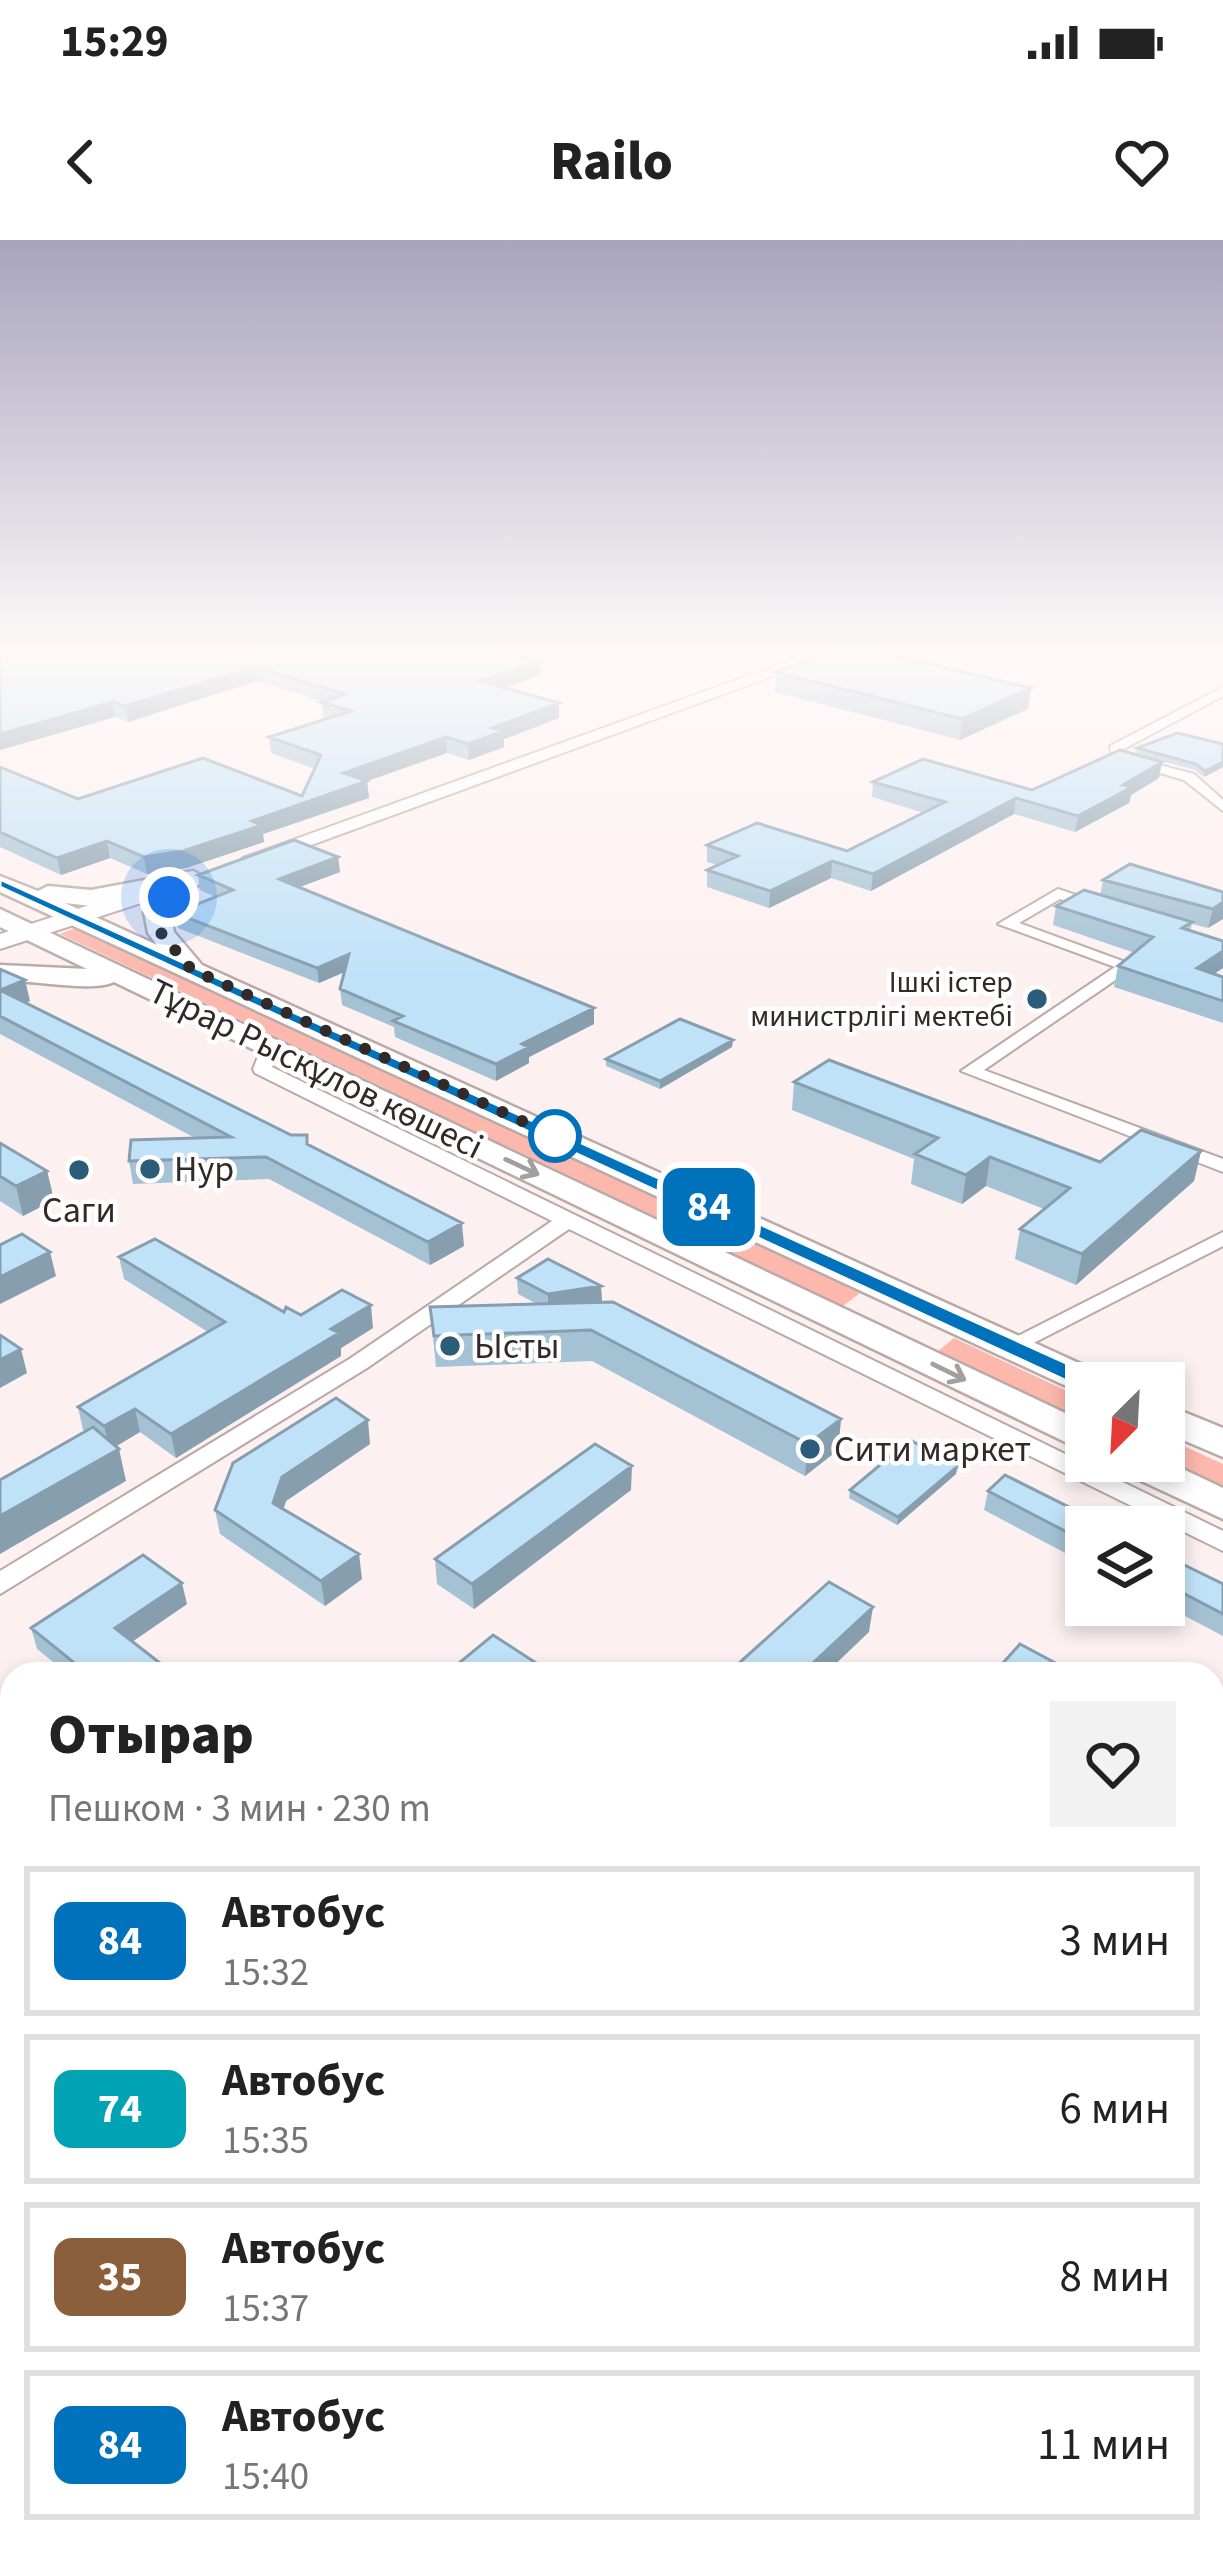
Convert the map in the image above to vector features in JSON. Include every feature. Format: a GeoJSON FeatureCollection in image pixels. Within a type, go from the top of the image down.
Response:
{"type":"FeatureCollection","features":[{"type":"Feature","properties":{"kind":"main road"},"geometry":{"type":"LineString","coordinates":[[238,863],[534,757]]}},
{"type":"Feature","properties":{"kind":"main road"},"geometry":{"type":"LineString","coordinates":[[9,913],[198,877]]}},
{"type":"Feature","properties":{"kind":"main road"},"geometry":{"type":"LineString","coordinates":[[9,913],[73,916],[198,877]]}},
{"type":"Feature","properties":{"kind":"main road"},"geometry":{"type":"LineString","coordinates":[[191,969],[161,933],[164,926],[157,912],[198,877]]}},
{"type":"Feature","properties":{"kind":"main road","name":"Тұрар Рыскұлов көшесі"},"geometry":{"type":"LineString","coordinates":[[9,913],[138,983],[1065,1428]]}},
{"type":"Feature","properties":{"kind":"main road"},"geometry":{"type":"LineString","coordinates":[[73,916],[1065,1371]]}},
{"type":"Feature","properties":{"kind":"main road"},"geometry":{"type":"LineString","coordinates":[[0,973],[50,972],[138,983]]}},
{"type":"Feature","properties":{"kind":"main road"},"geometry":{"type":"LineString","coordinates":[[882,1339],[922,1305]]}},
{"type":"Feature","properties":{"kind":"main road"},"geometry":{"type":"LineString","coordinates":[[1185,1427],[1223,1444]]}},
{"type":"Feature","properties":{"kind":"main road"},"geometry":{"type":"LineString","coordinates":[[1175,1482],[1223,1505]]}},
{"type":"Feature","properties":{"kind":"street"},"geometry":{"type":"LineString","coordinates":[[1118,757],[1189,777],[1221,807]]}},
{"type":"Feature","properties":{"kind":"street"},"geometry":{"type":"LineString","coordinates":[[1120,912],[1058,894],[1006,924],[1128,966],[970,1071],[1223,1166]]}},
{"type":"Feature","properties":{"kind":"street"},"geometry":{"type":"LineString","coordinates":[[271,1047],[262,1069],[1223,1543]]}},
{"type":"Feature","properties":{"kind":"street"},"geometry":{"type":"LineString","coordinates":[[0,1584],[359,1363],[568,1220]]}},
{"type":"Feature","properties":{"kind":"street"},"geometry":{"type":"LineString","coordinates":[[1010,1346],[1223,1238]]}},
{"type":"Feature","properties":{"kind":"shaded area"},"geometry":{"type":"Polygon","coordinates":[[[77,927],[860,1293],[843,1306],[60,934],[77,927]]]}},
{"type":"Feature","properties":{"kind":"shaded area"},"geometry":{"type":"Polygon","coordinates":[[[954,1338],[1065,1390],[1065,1413],[937,1352],[954,1338]]]}},
{"type":"Feature","properties":{"kind":"shaded area"},"geometry":{"type":"Polygon","coordinates":[[[1185,1447],[1223,1464],[1223,1488],[1185,1470],[1185,1447]]]}},
{"type":"Feature","properties":{"kind":"building"},"geometry":{"type":"Polygon","coordinates":[[[320,757],[388,757],[344,773],[367,781],[252,821],[262,825],[183,851],[144,857],[107,841],[57,858],[0,832],[0,767],[78,799],[203,758],[302,796],[320,757]]]}},
{"type":"Feature","properties":{"kind":"building"},"geometry":{"type":"Polygon","coordinates":[[[1104,757],[1162,762],[1123,785],[1132,787],[1078,816],[1016,798],[873,874],[832,861],[770,891],[707,870],[738,856],[707,845],[757,823],[847,851],[945,802],[873,782],[923,759],[1032,790],[1104,757]]]}},
{"type":"Feature","properties":{"kind":"building"},"geometry":{"type":"Polygon","coordinates":[[[1172,757],[1223,757],[1223,762],[1205,771],[1172,757]]]}},
{"type":"Feature","properties":{"kind":"building"},"geometry":{"type":"Polygon","coordinates":[[[294,840],[338,857],[279,879],[594,1008],[522,1044],[529,1047],[496,1064],[393,1021],[403,1016],[340,989],[349,954],[317,968],[175,913],[233,890],[198,875],[294,840]]]}},
{"type":"Feature","properties":{"kind":"building"},"geometry":{"type":"Polygon","coordinates":[[[1130,864],[1223,892],[1223,902],[1213,909],[1103,880],[1130,864]]]}},
{"type":"Feature","properties":{"kind":"building"},"geometry":{"type":"Polygon","coordinates":[[[1084,890],[1192,922],[1182,928],[1223,941],[1223,951],[1197,968],[1223,977],[1223,1001],[1118,966],[1153,937],[1056,906],[1084,890]]]}},
{"type":"Feature","properties":{"kind":"building"},"geometry":{"type":"Polygon","coordinates":[[[0,969],[25,980],[0,990],[0,969]]]}},
{"type":"Feature","properties":{"kind":"building"},"geometry":{"type":"Polygon","coordinates":[[[0,990],[291,1135],[307,1135],[307,1144],[462,1223],[428,1242],[266,1157],[129,1161],[131,1140],[231,1137],[0,1016],[0,990]]]}},
{"type":"Feature","properties":{"kind":"building"},"geometry":{"type":"Polygon","coordinates":[[[680,1019],[733,1040],[660,1081],[606,1059],[680,1019]]]}},
{"type":"Feature","properties":{"kind":"building"},"geometry":{"type":"Polygon","coordinates":[[[829,1060],[1100,1162],[1141,1130],[1201,1151],[1082,1254],[1020,1229],[1070,1188],[990,1157],[966,1175],[915,1154],[938,1138],[794,1082],[829,1060]]]}},
{"type":"Feature","properties":{"kind":"building"},"geometry":{"type":"Polygon","coordinates":[[[0,1143],[47,1171],[16,1186],[0,1176],[0,1143]]]}},
{"type":"Feature","properties":{"kind":"building"},"geometry":{"type":"Polygon","coordinates":[[[22,1234],[50,1252],[0,1277],[0,1245],[22,1234]]]}},
{"type":"Feature","properties":{"kind":"building"},"geometry":{"type":"Polygon","coordinates":[[[155,1239],[284,1312],[286,1307],[301,1315],[342,1290],[371,1305],[331,1329],[339,1333],[171,1434],[135,1409],[104,1426],[78,1407],[225,1322],[119,1257],[155,1239]]]}},
{"type":"Feature","properties":{"kind":"building"},"geometry":{"type":"Polygon","coordinates":[[[548,1259],[601,1286],[548,1294],[517,1278],[548,1259]]]}},
{"type":"Feature","properties":{"kind":"building"},"geometry":{"type":"Polygon","coordinates":[[[613,1302],[841,1419],[808,1444],[591,1330],[434,1336],[430,1307],[613,1302]]]}},
{"type":"Feature","properties":{"kind":"building"},"geometry":{"type":"Polygon","coordinates":[[[0,1335],[21,1349],[0,1360],[0,1335]]]}},
{"type":"Feature","properties":{"kind":"building"},"geometry":{"type":"Polygon","coordinates":[[[336,1398],[368,1420],[282,1477],[273,1503],[359,1554],[321,1581],[215,1510],[233,1463],[336,1398]]]}},
{"type":"Feature","properties":{"kind":"building"},"geometry":{"type":"Polygon","coordinates":[[[93,1427],[119,1449],[0,1516],[0,1480],[93,1427]]]}},
{"type":"Feature","properties":{"kind":"building"},"geometry":{"type":"Polygon","coordinates":[[[910,1440],[958,1466],[898,1517],[850,1490],[910,1440]]]}},
{"type":"Feature","properties":{"kind":"building"},"geometry":{"type":"Polygon","coordinates":[[[595,1444],[632,1466],[472,1584],[435,1559],[595,1444]]]}},
{"type":"Feature","properties":{"kind":"building"},"geometry":{"type":"Polygon","coordinates":[[[1005,1475],[1067,1506],[1065,1531],[988,1491],[1005,1475]]]}},
{"type":"Feature","properties":{"kind":"building"},"geometry":{"type":"Polygon","coordinates":[[[143,1555],[182,1583],[115,1628],[159,1662],[73,1662],[31,1628],[143,1555]]]}},
{"type":"Feature","properties":{"kind":"building"},"geometry":{"type":"Polygon","coordinates":[[[1185,1565],[1223,1584],[1223,1614],[1185,1594],[1185,1565]]]}},
{"type":"Feature","properties":{"kind":"building"},"geometry":{"type":"Polygon","coordinates":[[[829,1582],[873,1607],[814,1662],[740,1662],[829,1582]]]}},
{"type":"Feature","properties":{"kind":"building"},"geometry":{"type":"Polygon","coordinates":[[[493,1635],[535,1662],[460,1662],[493,1635]]]}},
{"type":"Feature","properties":{"kind":"building"},"geometry":{"type":"Polygon","coordinates":[[[1020,1644],[1054,1662],[1004,1662],[1020,1644]]]}},
{"type":"Feature","properties":{"kind":"bus line","name":"84"},"geometry":{"type":"LineString","coordinates":[[0,884],[1065,1371]]}},
{"type":"Feature","properties":{"kind":"place","name":"Ішкі істер министрлігі мектебі"},"geometry":{"type":"Point","coordinates":[1037,999]}},
{"type":"Feature","properties":{"kind":"place","name":"Нур"},"geometry":{"type":"Point","coordinates":[150,1169]}},
{"type":"Feature","properties":{"kind":"place","name":"Саги"},"geometry":{"type":"Point","coordinates":[79,1170]}},
{"type":"Feature","properties":{"kind":"place","name":"Ысты"},"geometry":{"type":"Point","coordinates":[450,1346]}},
{"type":"Feature","properties":{"kind":"place","name":"Сити маркет"},"geometry":{"type":"Point","coordinates":[810,1449]}},
{"type":"Feature","properties":{"kind":"route"},"geometry":{"type":"LineString","coordinates":[[169,897],[157,912],[164,926],[161,933],[191,969],[555,1136]]}}]}
